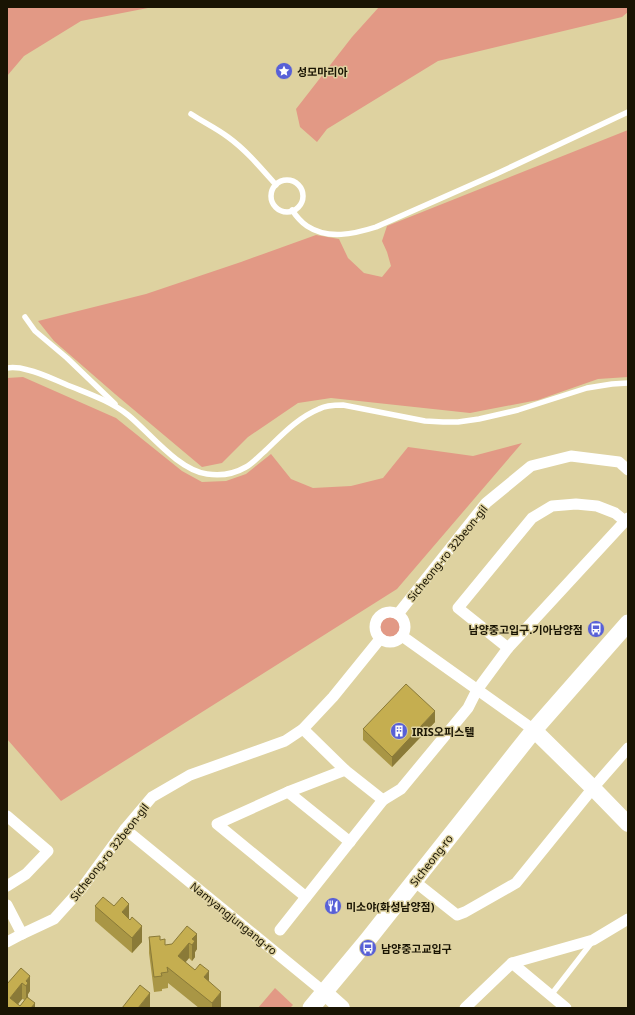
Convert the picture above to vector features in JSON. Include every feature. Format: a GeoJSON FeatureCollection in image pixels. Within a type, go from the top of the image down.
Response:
{"type":"FeatureCollection","features":[{"type":"Feature","properties":{"kind":"main road","name":"Sicheong-ro"},"geometry":{"type":"LineString","coordinates":[[311,1008],[366,942],[534,730],[628,623]]}},
{"type":"Feature","properties":{"kind":"street","name":"Sicheong-ro 32beon-gil"},"geometry":{"type":"LineString","coordinates":[[398,614],[486,503],[530,466],[571,456],[619,462],[628,470]]}},
{"type":"Feature","properties":{"kind":"street"},"geometry":{"type":"LineString","coordinates":[[280,930],[383,800],[400,789],[468,708],[477,690],[508,648],[626,520],[615,513],[597,506],[576,504],[552,506],[532,518],[458,608],[508,648]]}},
{"type":"Feature","properties":{"kind":"street"},"geometry":{"type":"LineString","coordinates":[[388,612],[398,614],[402,618],[405,627],[402,636],[394,642],[384,642],[380,639],[377,636],[374,626],[379,616],[388,612]]}},
{"type":"Feature","properties":{"kind":"street"},"geometry":{"type":"LineString","coordinates":[[402,636],[534,730],[628,824]]}},
{"type":"Feature","properties":{"kind":"street","name":"Sicheong-ro 32beon-gil"},"geometry":{"type":"LineString","coordinates":[[7,942],[54,918],[82,888],[125,829],[152,797],[190,775],[285,741],[303,729],[333,697],[380,639]]}},
{"type":"Feature","properties":{"kind":"street"},"geometry":{"type":"LineString","coordinates":[[303,729],[345,770],[383,800]]}},
{"type":"Feature","properties":{"kind":"street"},"geometry":{"type":"LineString","coordinates":[[414,881],[457,915],[516,883],[593,788],[628,748]]}},
{"type":"Feature","properties":{"kind":"street"},"geometry":{"type":"LineString","coordinates":[[306,897],[217,824],[288,792],[345,770]]}},
{"type":"Feature","properties":{"kind":"street"},"geometry":{"type":"LineString","coordinates":[[288,792],[350,842]]}},
{"type":"Feature","properties":{"kind":"street"},"geometry":{"type":"LineString","coordinates":[[7,816],[48,851],[26,874],[7,886]]}},
{"type":"Feature","properties":{"kind":"street","name":"Namyangjungang-ro"},"geometry":{"type":"LineString","coordinates":[[125,829],[342,1008]]}},
{"type":"Feature","properties":{"kind":"street"},"geometry":{"type":"LineString","coordinates":[[7,905],[22,934]]}},
{"type":"Feature","properties":{"kind":"street"},"geometry":{"type":"LineString","coordinates":[[465,1008],[512,963],[593,940],[628,919]]}},
{"type":"Feature","properties":{"kind":"street"},"geometry":{"type":"LineString","coordinates":[[512,963],[566,1008]]}},
{"type":"Feature","properties":{"kind":"lane"},"geometry":{"type":"LineString","coordinates":[[292,210],[306,226],[315,231],[350,234],[376,227],[496,174],[628,112]]}},
{"type":"Feature","properties":{"kind":"lane"},"geometry":{"type":"LineString","coordinates":[[190,114],[229,138],[260,166],[276,184]]}},
{"type":"Feature","properties":{"kind":"lane"},"geometry":{"type":"LineString","coordinates":[[290,180],[295,182],[301,189],[302,199],[296,208],[287,211],[277,208],[271,194],[276,184],[280,181],[290,180]]}},
{"type":"Feature","properties":{"kind":"lane"},"geometry":{"type":"LineString","coordinates":[[25,317],[35,331],[174,458],[185,466],[206,474],[220,475],[236,472],[247,467],[299,420],[320,408],[331,405],[343,405],[424,421],[458,422],[518,410],[587,388],[628,383]]}},
{"type":"Feature","properties":{"kind":"lane"},"geometry":{"type":"LineString","coordinates":[[7,368],[14,367],[27,369],[96,397],[127,415]]}},
{"type":"Feature","properties":{"kind":"lane"},"geometry":{"type":"LineString","coordinates":[[551,996],[593,940]]}},
{"type":"Feature","properties":{"kind":"shaded area"},"geometry":{"type":"Polygon","coordinates":[[[7,7],[153,7],[81,21],[24,56],[7,76],[7,7]]]}},
{"type":"Feature","properties":{"kind":"shaded area"},"geometry":{"type":"Polygon","coordinates":[[[379,7],[628,7],[628,12],[622,17],[438,61],[327,129],[317,142],[300,127],[296,109],[352,37],[379,7]]]}},
{"type":"Feature","properties":{"kind":"shaded area"},"geometry":{"type":"Polygon","coordinates":[[[628,130],[628,377],[598,379],[538,400],[470,413],[331,398],[298,403],[248,437],[222,463],[202,467],[54,341],[38,321],[146,294],[316,235],[339,239],[348,258],[364,273],[382,277],[391,266],[382,241],[387,226],[628,130]]]}},
{"type":"Feature","properties":{"kind":"shaded area"},"geometry":{"type":"Polygon","coordinates":[[[23,377],[116,418],[182,471],[202,482],[226,481],[246,474],[271,454],[291,479],[313,488],[351,486],[383,478],[408,447],[473,456],[522,443],[397,589],[61,801],[7,739],[7,378],[23,377]]]}},
{"type":"Feature","properties":{"kind":"shaded area"},"geometry":{"type":"Polygon","coordinates":[[[390,617],[397,620],[400,627],[397,634],[390,637],[383,634],[380,627],[383,620],[390,617]]]}},
{"type":"Feature","properties":{"kind":"shaded area"},"geometry":{"type":"Polygon","coordinates":[[[275,988],[293,1005],[290,1008],[258,1008],[275,988]]]}},
{"type":"Feature","properties":{"kind":"building","name":"IRIS오피스텔"},"geometry":{"type":"Polygon","coordinates":[[[406,684],[435,711],[392,757],[363,729],[406,684]]]}},
{"type":"Feature","properties":{"kind":"building"},"geometry":{"type":"Polygon","coordinates":[[[103,897],[114,906],[122,897],[129,904],[122,912],[130,920],[132,917],[142,926],[132,938],[95,906],[103,897]]]}},
{"type":"Feature","properties":{"kind":"building"},"geometry":{"type":"Polygon","coordinates":[[[187,926],[197,934],[192,939],[195,941],[192,945],[189,943],[178,956],[195,970],[200,964],[209,971],[204,977],[221,992],[212,1003],[167,967],[168,972],[161,973],[162,976],[154,977],[149,937],[160,936],[160,940],[165,939],[165,945],[172,944],[187,926]]]}},
{"type":"Feature","properties":{"kind":"building"},"geometry":{"type":"Polygon","coordinates":[[[21,968],[30,976],[26,981],[28,983],[26,986],[22,983],[10,998],[20,1006],[27,997],[35,1003],[31,1008],[7,1008],[7,984],[21,968]]]}},
{"type":"Feature","properties":{"kind":"building"},"geometry":{"type":"Polygon","coordinates":[[[140,985],[150,993],[138,1008],[122,1008],[140,985]]]}},
{"type":"Feature","properties":{"kind":"place","name":"성모마리아"},"geometry":{"type":"Point","coordinates":[284,71]}},
{"type":"Feature","properties":{"kind":"place","name":"남양중고입구.기아남양점"},"geometry":{"type":"Point","coordinates":[596,629]}},
{"type":"Feature","properties":{"kind":"place","name":"IRIS오피스텔"},"geometry":{"type":"Point","coordinates":[399,731]}},
{"type":"Feature","properties":{"kind":"place","name":"미소야(화성남양점)"},"geometry":{"type":"Point","coordinates":[333,906]}},
{"type":"Feature","properties":{"kind":"place","name":"남양중고교입구"},"geometry":{"type":"Point","coordinates":[368,948]}}]}
